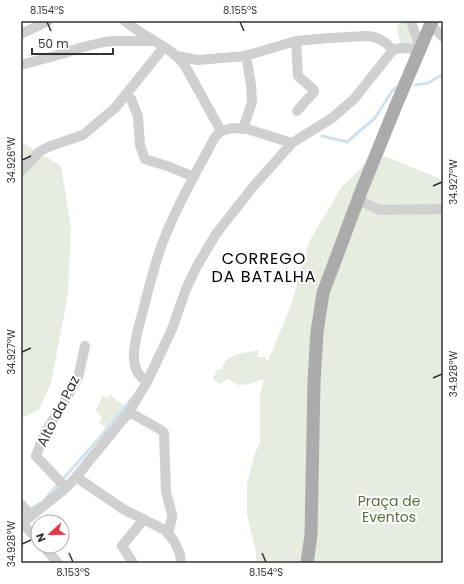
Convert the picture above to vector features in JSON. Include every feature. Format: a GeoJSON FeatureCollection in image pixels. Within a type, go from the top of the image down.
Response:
{"type":"FeatureCollection","features":[{"type":"Feature","properties":{"kind":"main road"},"geometry":{"type":"LineString","coordinates":[[307,563],[311,535],[314,382],[317,332],[323,293],[358,200],[431,23]]}},
{"type":"Feature","properties":{"kind":"street"},"geometry":{"type":"LineString","coordinates":[[21,34],[48,21]]}},
{"type":"Feature","properties":{"kind":"street"},"geometry":{"type":"LineString","coordinates":[[125,21],[135,30],[177,56],[184,64],[221,131]]}},
{"type":"Feature","properties":{"kind":"street"},"geometry":{"type":"LineString","coordinates":[[34,514],[76,478],[129,412],[147,382],[172,329],[186,289],[197,266],[216,234],[252,188],[292,143],[332,118],[354,99],[392,50],[398,48],[420,49],[411,21]]}},
{"type":"Feature","properties":{"kind":"street"},"geometry":{"type":"LineString","coordinates":[[431,23],[443,37]]}},
{"type":"Feature","properties":{"kind":"street"},"geometry":{"type":"LineString","coordinates":[[177,56],[198,60],[246,55],[296,41],[367,36],[379,39],[392,50]]}},
{"type":"Feature","properties":{"kind":"street"},"geometry":{"type":"LineString","coordinates":[[21,65],[104,42],[154,41]]}},
{"type":"Feature","properties":{"kind":"street"},"geometry":{"type":"LineString","coordinates":[[296,41],[298,76],[314,90],[314,92],[297,111]]}},
{"type":"Feature","properties":{"kind":"street"},"geometry":{"type":"LineString","coordinates":[[21,170],[39,152],[48,147],[83,135],[115,108],[164,47]]}},
{"type":"Feature","properties":{"kind":"street"},"geometry":{"type":"LineString","coordinates":[[243,128],[252,102],[246,55]]}},
{"type":"Feature","properties":{"kind":"street"},"geometry":{"type":"LineString","coordinates":[[125,96],[131,99],[138,116],[140,145],[145,160],[170,167],[194,177]]}},
{"type":"Feature","properties":{"kind":"street"},"geometry":{"type":"LineString","coordinates":[[147,382],[140,376],[134,365],[134,351],[150,283],[161,247],[176,213],[215,137],[221,131],[233,128],[243,128],[292,143]]}},
{"type":"Feature","properties":{"kind":"street"},"geometry":{"type":"LineString","coordinates":[[358,200],[380,210],[443,209]]}},
{"type":"Feature","properties":{"kind":"street","name":"Alto da Paz"},"geometry":{"type":"LineString","coordinates":[[66,488],[36,456],[45,432],[78,378],[85,346]]}},
{"type":"Feature","properties":{"kind":"street"},"geometry":{"type":"LineString","coordinates":[[129,412],[164,433],[166,492],[172,514],[168,534]]}},
{"type":"Feature","properties":{"kind":"street"},"geometry":{"type":"LineString","coordinates":[[76,478],[123,509],[165,530],[174,541],[180,554],[181,563]]}},
{"type":"Feature","properties":{"kind":"street"},"geometry":{"type":"LineString","coordinates":[[21,504],[30,515]]}},
{"type":"Feature","properties":{"kind":"street"},"geometry":{"type":"LineString","coordinates":[[30,517],[22,523],[30,532]]}},
{"type":"Feature","properties":{"kind":"street"},"geometry":{"type":"LineString","coordinates":[[133,563],[122,546],[144,519]]}},
{"type":"Feature","properties":{"kind":"street"},"geometry":{"type":"LineString","coordinates":[[50,554],[58,563]]}},
{"type":"Feature","properties":{"kind":"green space"},"geometry":{"type":"Polygon","coordinates":[[[400,21],[409,21],[416,45],[402,45],[398,33],[398,24],[400,21]]]}},
{"type":"Feature","properties":{"kind":"green space"},"geometry":{"type":"Polygon","coordinates":[[[21,142],[61,166],[71,227],[68,294],[51,383],[39,410],[21,418],[21,142]]]}},
{"type":"Feature","properties":{"kind":"green space","name":"Praça de Eventos"},"geometry":{"type":"Polygon","coordinates":[[[373,156],[387,157],[438,178],[443,184],[443,563],[256,563],[256,552],[247,515],[247,484],[255,453],[260,443],[260,396],[264,379],[249,384],[238,385],[229,379],[220,384],[213,379],[217,370],[222,369],[224,363],[235,355],[259,350],[258,357],[264,357],[268,361],[291,305],[309,242],[341,188],[373,156]]]}},
{"type":"Feature","properties":{"kind":"green space"},"geometry":{"type":"Polygon","coordinates":[[[110,394],[127,409],[109,430],[99,423],[102,417],[96,410],[103,396],[108,399],[110,394]]]}},
{"type":"Feature","properties":{"kind":"waterway"},"geometry":{"type":"LineString","coordinates":[[415,85],[428,83],[443,74]]}},
{"type":"Feature","properties":{"kind":"waterway"},"geometry":{"type":"LineString","coordinates":[[322,136],[347,142],[375,118],[392,91],[397,87]]}},
{"type":"Feature","properties":{"kind":"waterway"},"geometry":{"type":"LineString","coordinates":[[46,498],[102,435],[132,398]]}},
{"type":"Feature","properties":{"kind":"waterway"},"geometry":{"type":"LineString","coordinates":[[30,509],[39,504]]}},
{"type":"Feature","properties":{"kind":"district","name":"CORREGO DA BATALHA"},"geometry":{"type":"Point","coordinates":[264,267]}}]}
